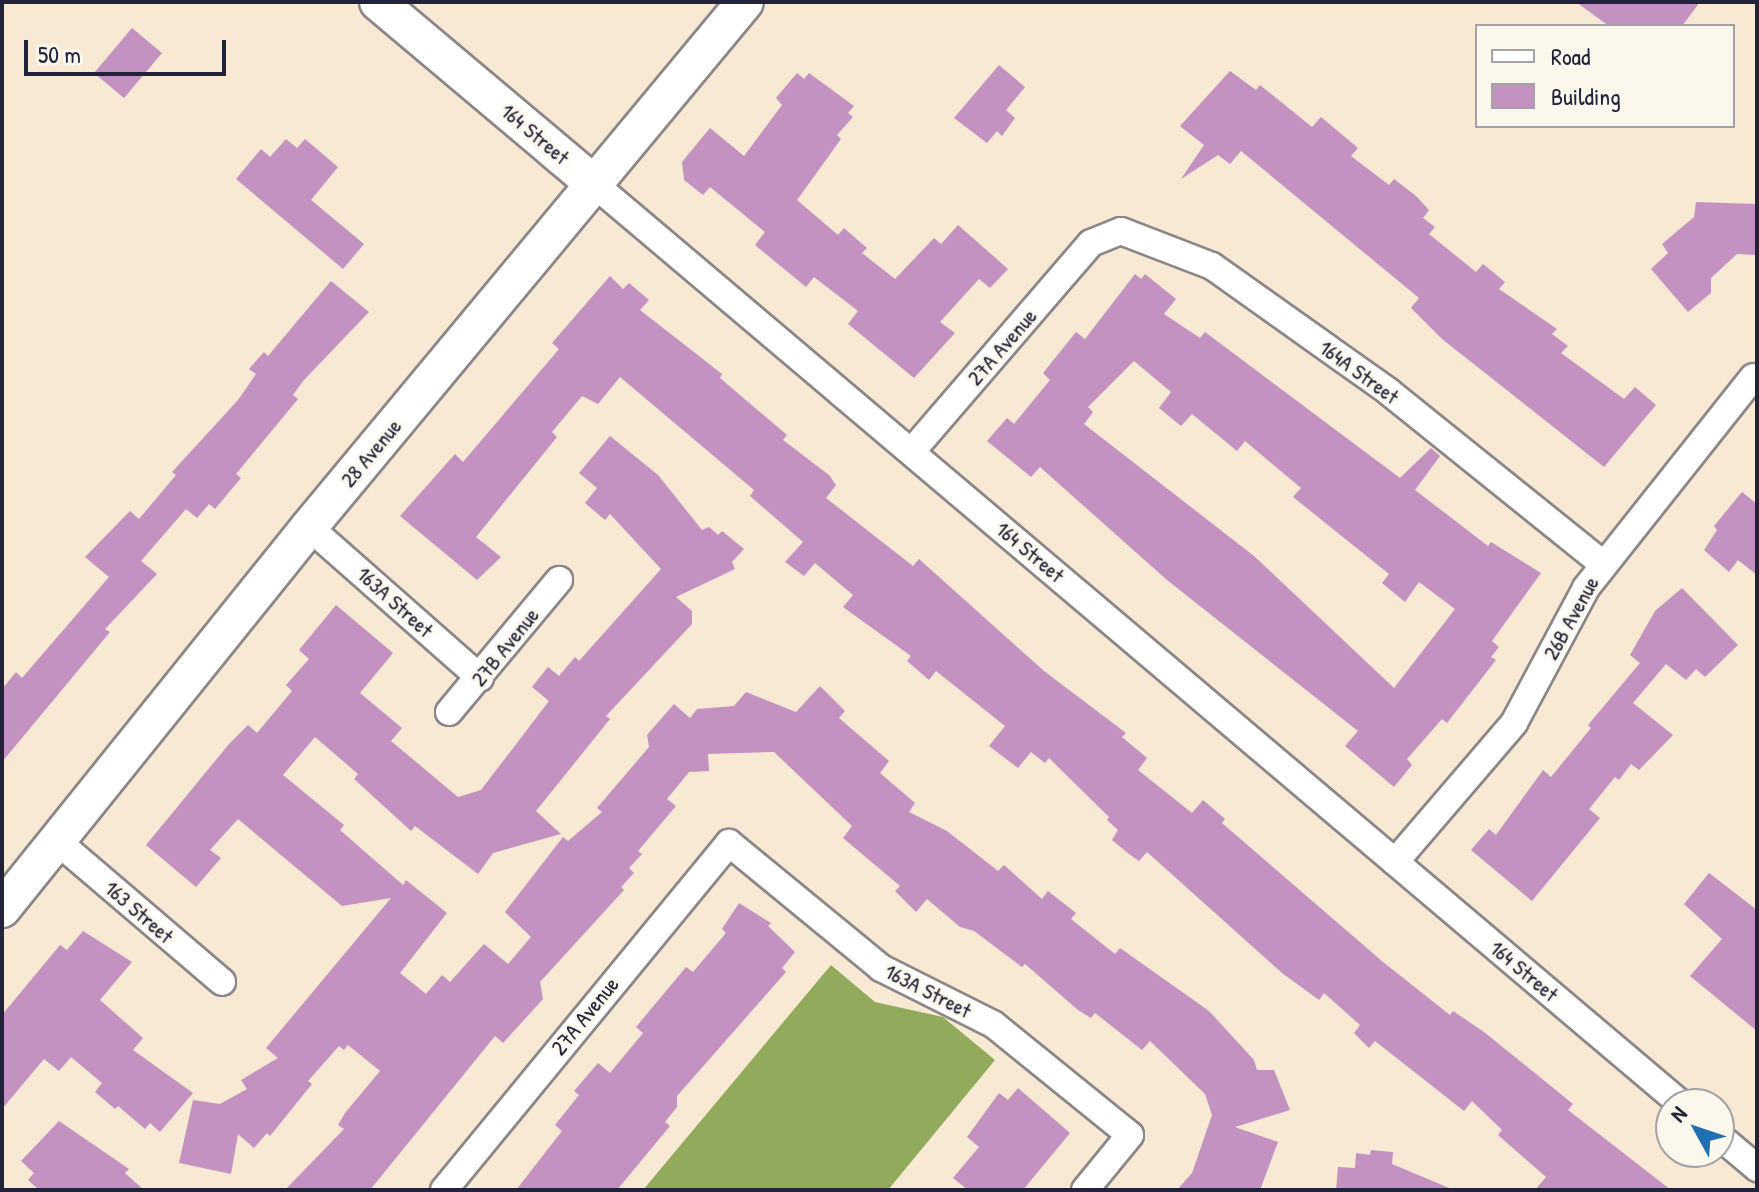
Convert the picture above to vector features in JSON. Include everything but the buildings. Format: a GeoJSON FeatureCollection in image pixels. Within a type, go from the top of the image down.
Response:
{"type":"FeatureCollection","features":[{"type":"Feature","properties":{"kind":"street","name":"164 Street"},"geometry":{"type":"LineString","coordinates":[[378,2],[1662,1088]]}},
{"type":"Feature","properties":{"kind":"street","name":"28 Avenue"},"geometry":{"type":"LineString","coordinates":[[2,909],[309,527],[745,2]]}},
{"type":"Feature","properties":{"kind":"street","name":"164A Street"},"geometry":{"type":"LineString","coordinates":[[1091,243],[1121,231],[1212,266],[1389,392],[1603,564]]}},
{"type":"Feature","properties":{"kind":"street","name":"27A Avenue"},"geometry":{"type":"LineString","coordinates":[[912,451],[1091,243]]}},
{"type":"Feature","properties":{"kind":"street","name":"26B Avenue"},"geometry":{"type":"LineString","coordinates":[[1395,862],[1514,723],[1603,564],[1753,377]]}},
{"type":"Feature","properties":{"kind":"street","name":"163A Street"},"geometry":{"type":"LineString","coordinates":[[309,527],[480,678]]}},
{"type":"Feature","properties":{"kind":"street","name":"27B Avenue"},"geometry":{"type":"LineString","coordinates":[[449,712],[559,580]]}},
{"type":"Feature","properties":{"kind":"street","name":"163 Street"},"geometry":{"type":"LineString","coordinates":[[57,841],[222,982]]}},
{"type":"Feature","properties":{"kind":"street","name":"27A Avenue"},"geometry":{"type":"LineString","coordinates":[[444,1190],[729,843]]}},
{"type":"Feature","properties":{"kind":"street","name":"163A Street"},"geometry":{"type":"LineString","coordinates":[[729,843],[881,968],[993,1024],[1130,1135],[1085,1190]]}},
{"type":"Feature","properties":{"kind":"street"},"geometry":{"type":"LineString","coordinates":[[1735,1149],[1757,1168]]}},
{"type":"Feature","properties":{"kind":"green space"},"geometry":{"type":"Polygon","coordinates":[[[831,965],[875,1002],[943,1017],[995,1060],[888,1190],[643,1190],[831,965]]]}}]}
